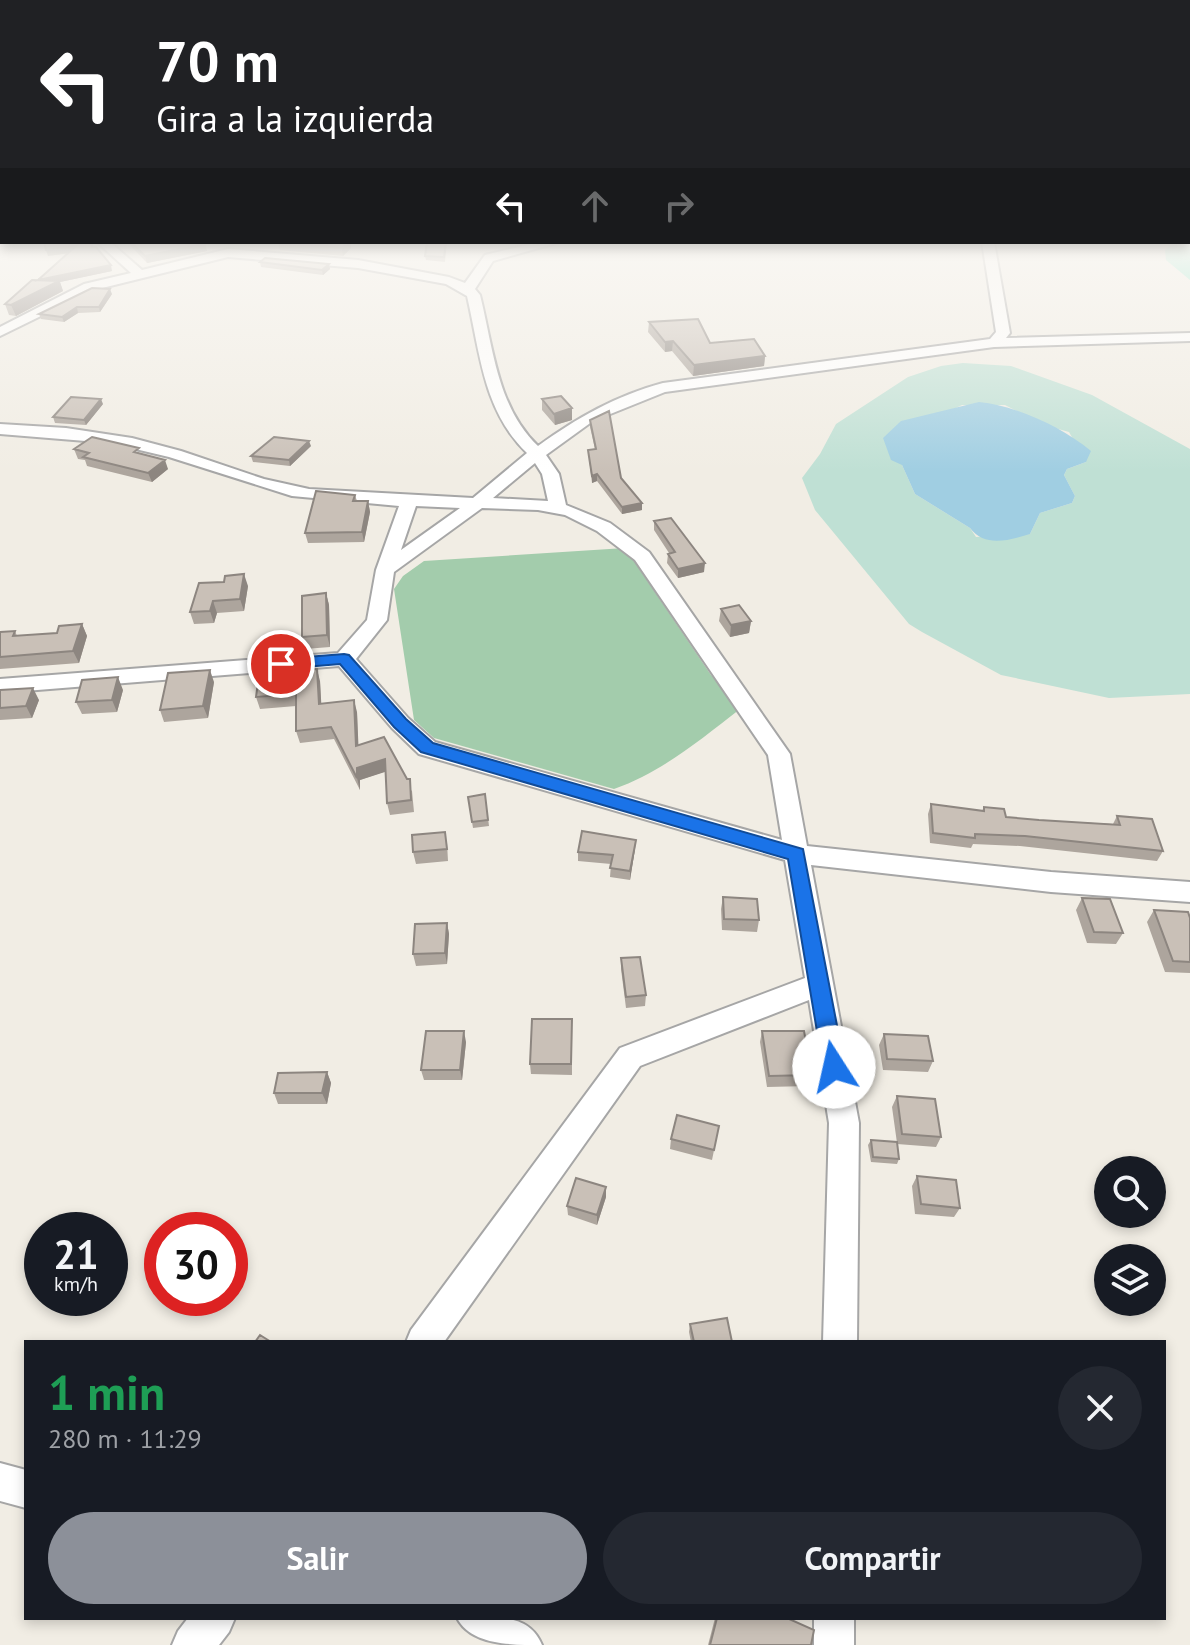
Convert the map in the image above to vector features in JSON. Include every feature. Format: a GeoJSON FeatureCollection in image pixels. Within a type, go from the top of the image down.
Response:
{"type":"FeatureCollection","features":[{"type":"Feature","properties":{"kind":"street"},"geometry":{"type":"LineString","coordinates":[[0,332],[26,319]]}},
{"type":"Feature","properties":{"kind":"street"},"geometry":{"type":"LineString","coordinates":[[479,319],[502,411],[516,432],[539,453],[551,470],[558,490],[558,508]]}},
{"type":"Feature","properties":{"kind":"street"},"geometry":{"type":"LineString","coordinates":[[994,343],[1003,333],[1001,319]]}},
{"type":"Feature","properties":{"kind":"street"},"geometry":{"type":"LineString","coordinates":[[385,570],[587,418],[631,398],[663,388],[994,343],[1190,337]]}},
{"type":"Feature","properties":{"kind":"street"},"geometry":{"type":"LineString","coordinates":[[0,429],[72,432],[119,441],[173,454],[271,487],[309,494],[409,501],[528,503],[558,508],[614,530],[642,556],[779,754],[844,1123],[840,1340]]}},
{"type":"Feature","properties":{"kind":"street"},"geometry":{"type":"LineString","coordinates":[[0,686],[344,659],[375,631],[384,604],[385,570],[409,501]]}},
{"type":"Feature","properties":{"kind":"street"},"geometry":{"type":"LineString","coordinates":[[344,659],[400,723],[427,748],[797,854],[1051,882],[1190,892]]}},
{"type":"Feature","properties":{"kind":"street"},"geometry":{"type":"LineString","coordinates":[[424,1340],[630,1057],[820,984]]}},
{"type":"Feature","properties":{"kind":"street"},"geometry":{"type":"LineString","coordinates":[[0,1482],[24,1488]]}},
{"type":"Feature","properties":{"kind":"street"},"geometry":{"type":"LineString","coordinates":[[192,1645],[213,1620]]}},
{"type":"Feature","properties":{"kind":"street"},"geometry":{"type":"LineString","coordinates":[[480,1620],[522,1645]]}},
{"type":"Feature","properties":{"kind":"street"},"geometry":{"type":"LineString","coordinates":[[834,1620],[834,1645]]}},
{"type":"Feature","properties":{"kind":"shaded area"},"geometry":{"type":"Polygon","coordinates":[[[963,363],[1011,366],[1092,395],[1190,449],[1190,694],[1109,698],[1001,675],[909,624],[815,510],[802,478],[820,454],[836,424],[908,377],[941,366],[963,363]],[[962,405],[954,409],[902,465],[915,494],[970,528],[976,537],[1030,534],[1040,513],[1072,503],[1075,496],[1064,475],[1067,469],[1086,462],[1069,432],[1044,425],[1005,405],[962,405]]]}},
{"type":"Feature","properties":{"kind":"shaded area"},"geometry":{"type":"Polygon","coordinates":[[[979,402],[1038,419],[1091,451],[1086,462],[1067,469],[1064,475],[1075,496],[1072,503],[1040,513],[1030,534],[998,541],[983,538],[915,494],[902,465],[891,460],[883,438],[901,421],[979,402]]]}},
{"type":"Feature","properties":{"kind":"green space"},"geometry":{"type":"Polygon","coordinates":[[[625,548],[711,675],[740,709],[664,764],[614,789],[434,738],[414,720],[394,589],[403,576],[424,561],[625,548]]]}},
{"type":"Feature","properties":{"kind":"building"},"geometry":{"type":"Polygon","coordinates":[[[698,319],[710,343],[754,339],[765,356],[694,365],[673,341],[665,342],[649,322],[698,319]]]}},
{"type":"Feature","properties":{"kind":"building"},"geometry":{"type":"Polygon","coordinates":[[[561,396],[572,408],[554,414],[542,399],[561,396]]]}},
{"type":"Feature","properties":{"kind":"building"},"geometry":{"type":"Polygon","coordinates":[[[71,397],[101,399],[84,420],[53,417],[71,397]]]}},
{"type":"Feature","properties":{"kind":"building"},"geometry":{"type":"Polygon","coordinates":[[[609,411],[621,478],[642,503],[622,507],[597,474],[592,476],[588,450],[596,449],[590,420],[609,411]]]}},
{"type":"Feature","properties":{"kind":"building"},"geometry":{"type":"Polygon","coordinates":[[[92,437],[139,448],[134,452],[165,460],[148,473],[83,457],[89,453],[74,449],[92,437]]]}},
{"type":"Feature","properties":{"kind":"building"},"geometry":{"type":"Polygon","coordinates":[[[274,437],[309,441],[289,460],[251,456],[274,437]]]}},
{"type":"Feature","properties":{"kind":"building"},"geometry":{"type":"Polygon","coordinates":[[[316,491],[355,495],[353,501],[368,501],[362,532],[305,533],[316,491]]]}},
{"type":"Feature","properties":{"kind":"building"},"geometry":{"type":"Polygon","coordinates":[[[671,518],[705,563],[678,569],[668,554],[675,552],[654,521],[671,518]]]}},
{"type":"Feature","properties":{"kind":"building"},"geometry":{"type":"Polygon","coordinates":[[[244,574],[240,599],[213,601],[210,611],[190,612],[199,583],[224,582],[225,576],[244,574]]]}},
{"type":"Feature","properties":{"kind":"building"},"geometry":{"type":"Polygon","coordinates":[[[326,593],[327,635],[302,637],[302,596],[326,593]]]}},
{"type":"Feature","properties":{"kind":"building"},"geometry":{"type":"Polygon","coordinates":[[[739,605],[751,621],[731,625],[721,609],[739,605]]]}},
{"type":"Feature","properties":{"kind":"building"},"geometry":{"type":"Polygon","coordinates":[[[82,624],[73,651],[0,657],[0,632],[15,631],[13,636],[57,633],[59,626],[82,624]]]}},
{"type":"Feature","properties":{"kind":"building"},"geometry":{"type":"Polygon","coordinates":[[[317,669],[319,704],[354,700],[356,746],[384,737],[407,779],[410,779],[411,800],[387,803],[385,759],[357,768],[357,778],[331,727],[296,731],[296,694],[256,697],[259,675],[317,669]]]}},
{"type":"Feature","properties":{"kind":"building"},"geometry":{"type":"Polygon","coordinates":[[[210,670],[203,706],[160,710],[168,673],[210,670]]]}},
{"type":"Feature","properties":{"kind":"building"},"geometry":{"type":"Polygon","coordinates":[[[118,677],[112,700],[76,702],[82,680],[118,677]]]}},
{"type":"Feature","properties":{"kind":"building"},"geometry":{"type":"Polygon","coordinates":[[[33,688],[26,706],[0,708],[0,690],[33,688]]]}},
{"type":"Feature","properties":{"kind":"building"},"geometry":{"type":"Polygon","coordinates":[[[485,794],[488,820],[472,822],[468,797],[485,794]]]}},
{"type":"Feature","properties":{"kind":"building"},"geometry":{"type":"Polygon","coordinates":[[[931,804],[984,811],[984,807],[1004,809],[1006,817],[1039,820],[1120,825],[1117,816],[1152,819],[1163,851],[1025,836],[975,834],[975,838],[933,833],[931,804]]]}},
{"type":"Feature","properties":{"kind":"building"},"geometry":{"type":"Polygon","coordinates":[[[582,831],[636,840],[630,871],[610,868],[613,855],[578,852],[582,831]]]}},
{"type":"Feature","properties":{"kind":"building"},"geometry":{"type":"Polygon","coordinates":[[[445,832],[447,849],[413,852],[412,835],[445,832]]]}},
{"type":"Feature","properties":{"kind":"building"},"geometry":{"type":"Polygon","coordinates":[[[723,897],[757,899],[759,920],[724,919],[723,897]]]}},
{"type":"Feature","properties":{"kind":"building"},"geometry":{"type":"Polygon","coordinates":[[[1082,898],[1110,899],[1123,933],[1094,932],[1082,898]]]}},
{"type":"Feature","properties":{"kind":"building"},"geometry":{"type":"Polygon","coordinates":[[[1154,910],[1188,912],[1190,962],[1173,961],[1154,910]]]}},
{"type":"Feature","properties":{"kind":"building"},"geometry":{"type":"Polygon","coordinates":[[[447,923],[445,953],[413,954],[415,924],[447,923]]]}},
{"type":"Feature","properties":{"kind":"building"},"geometry":{"type":"Polygon","coordinates":[[[640,957],[646,995],[626,997],[621,958],[640,957]]]}},
{"type":"Feature","properties":{"kind":"building"},"geometry":{"type":"Polygon","coordinates":[[[532,1019],[572,1019],[571,1064],[530,1064],[532,1019]]]}},
{"type":"Feature","properties":{"kind":"building"},"geometry":{"type":"Polygon","coordinates":[[[426,1031],[464,1031],[460,1070],[421,1070],[426,1031]]]}},
{"type":"Feature","properties":{"kind":"building"},"geometry":{"type":"Polygon","coordinates":[[[762,1031],[804,1031],[812,1075],[769,1076],[762,1031]]]}},
{"type":"Feature","properties":{"kind":"building"},"geometry":{"type":"Polygon","coordinates":[[[884,1034],[928,1036],[933,1061],[887,1059],[884,1034]]]}},
{"type":"Feature","properties":{"kind":"building"},"geometry":{"type":"Polygon","coordinates":[[[327,1072],[322,1093],[274,1093],[278,1073],[327,1072]]]}},
{"type":"Feature","properties":{"kind":"building"},"geometry":{"type":"Polygon","coordinates":[[[897,1096],[935,1099],[941,1137],[902,1134],[897,1096]]]}},
{"type":"Feature","properties":{"kind":"building"},"geometry":{"type":"Polygon","coordinates":[[[677,1115],[719,1126],[714,1150],[671,1139],[677,1115]]]}},
{"type":"Feature","properties":{"kind":"building"},"geometry":{"type":"Polygon","coordinates":[[[871,1140],[897,1142],[899,1159],[873,1157],[871,1140]]]}},
{"type":"Feature","properties":{"kind":"building"},"geometry":{"type":"Polygon","coordinates":[[[917,1176],[956,1180],[960,1208],[921,1204],[917,1176]]]}},
{"type":"Feature","properties":{"kind":"building"},"geometry":{"type":"Polygon","coordinates":[[[576,1178],[606,1187],[597,1215],[567,1206],[576,1178]]]}},
{"type":"Feature","properties":{"kind":"building"},"geometry":{"type":"Polygon","coordinates":[[[727,1318],[732,1340],[694,1340],[690,1324],[727,1318]]]}},
{"type":"Feature","properties":{"kind":"building"},"geometry":{"type":"Polygon","coordinates":[[[716,1620],[792,1620],[814,1630],[811,1645],[710,1645],[716,1620]]]}},
{"type":"Feature","properties":{"kind":"route"},"geometry":{"type":"LineString","coordinates":[[281,664],[344,659],[400,723],[427,748],[797,854],[834,1067]]}}]}
